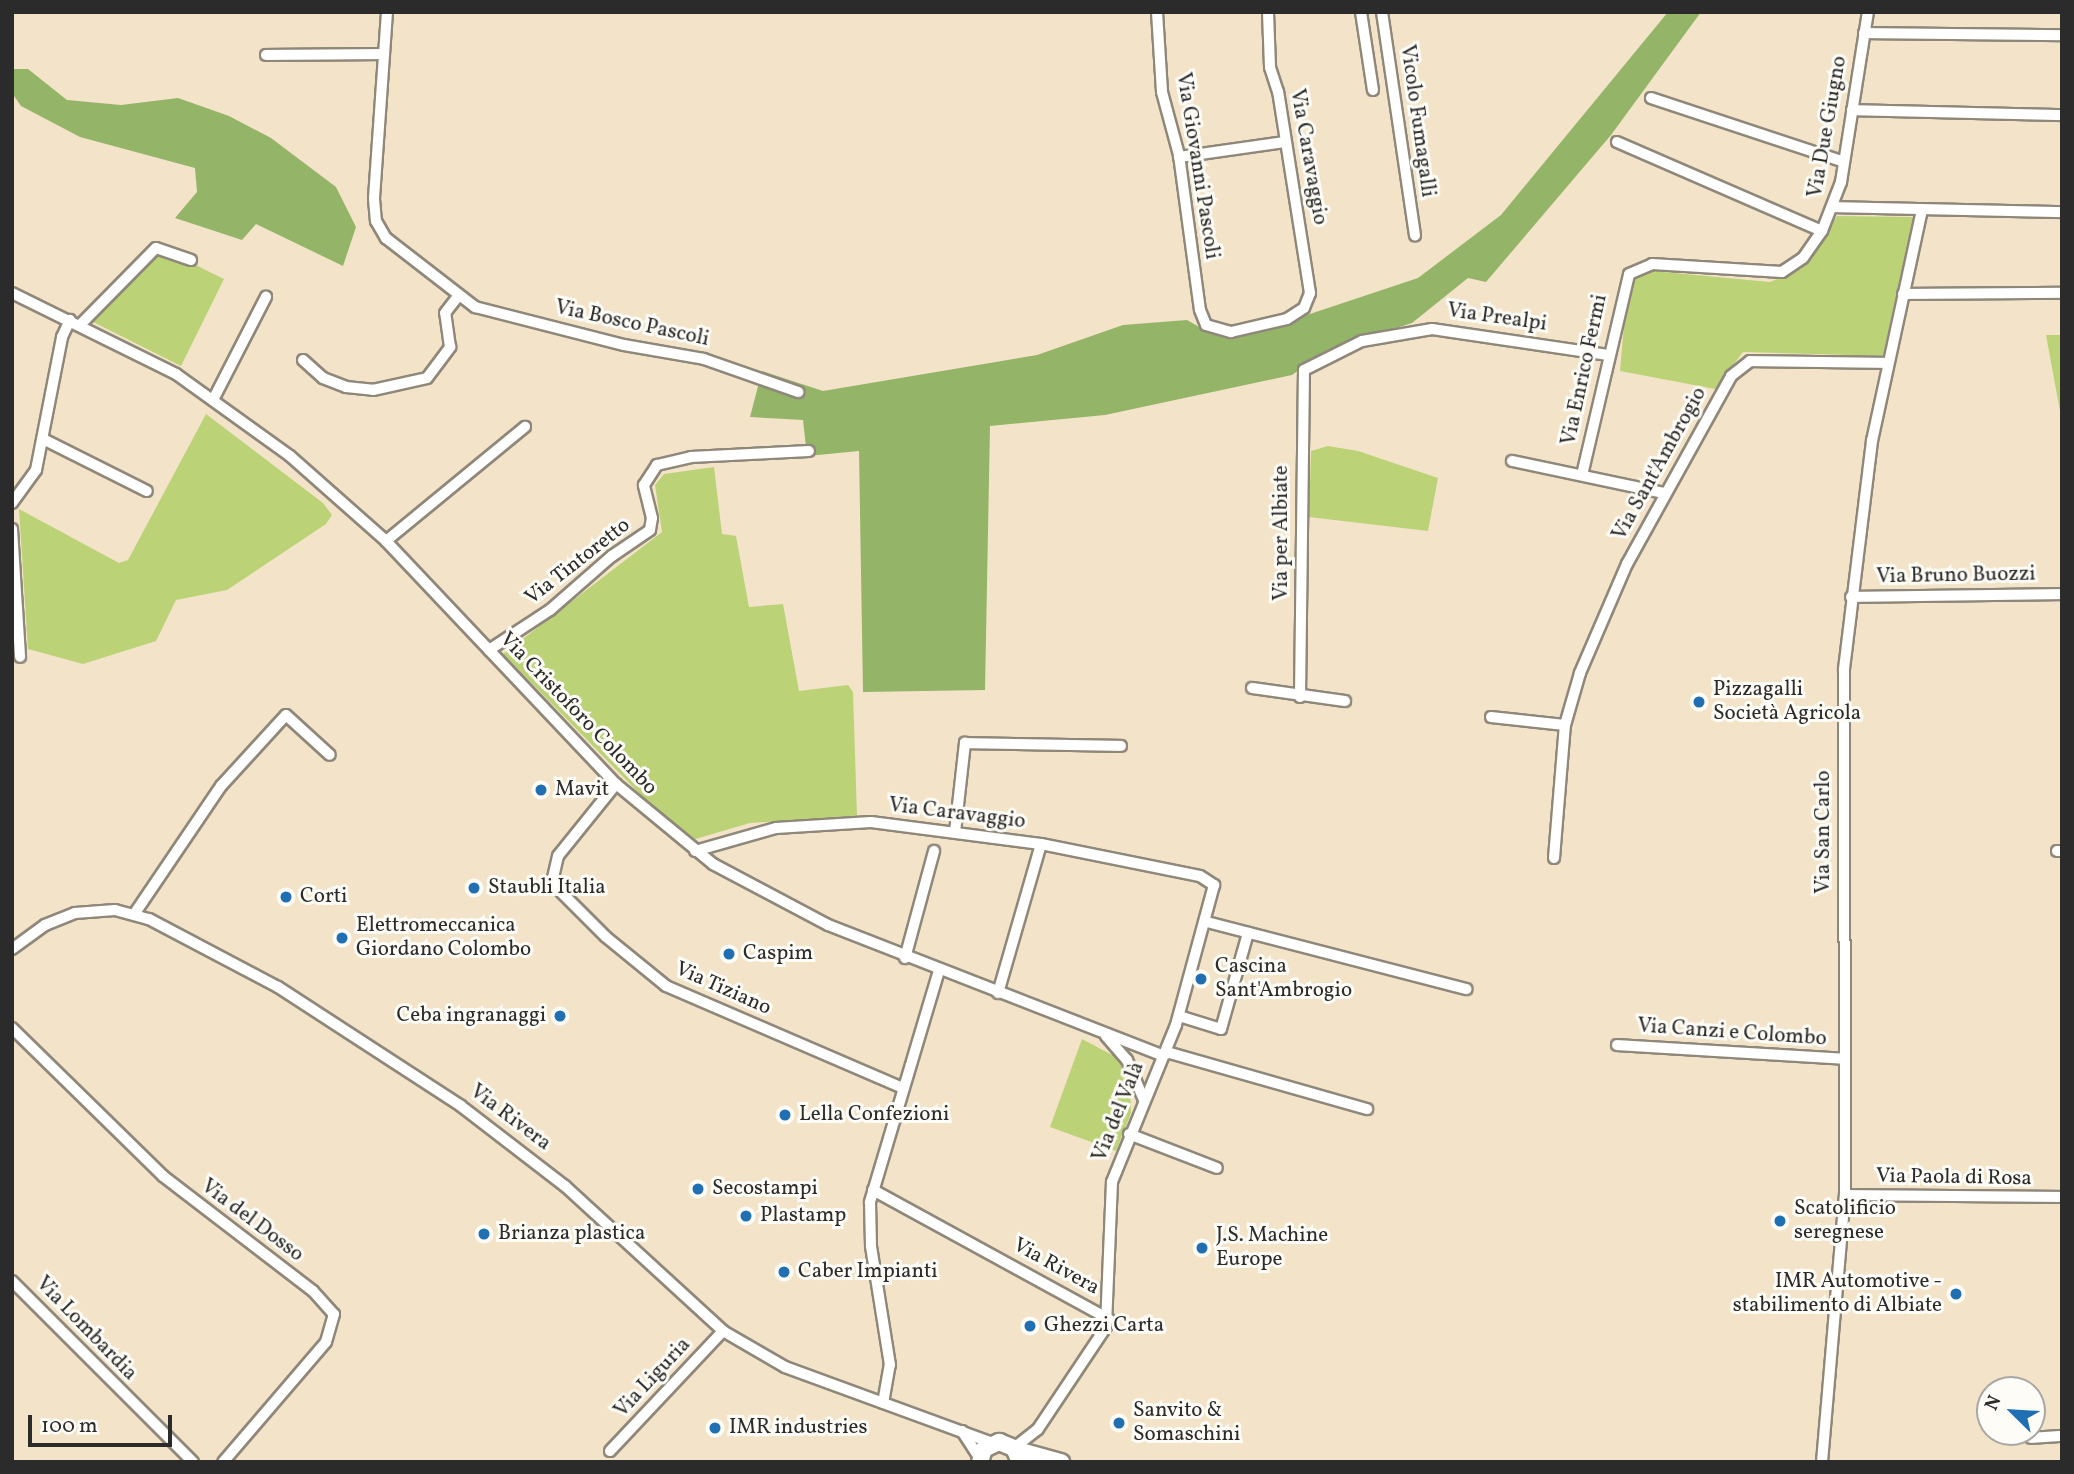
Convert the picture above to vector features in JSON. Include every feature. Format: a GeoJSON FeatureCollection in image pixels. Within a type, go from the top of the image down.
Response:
{"type":"FeatureCollection","features":[{"type":"Feature","properties":{"kind":"street","name":"Via Bosco Pascoli"},"geometry":{"type":"LineString","coordinates":[[387,12],[376,221],[386,238],[475,307],[624,345],[704,359],[798,391]]}},
{"type":"Feature","properties":{"kind":"street","name":"Via Giovanni Pascoli"},"geometry":{"type":"LineString","coordinates":[[1157,12],[1162,92],[1179,157],[1199,310],[1206,325]]}},
{"type":"Feature","properties":{"kind":"street","name":"Via Caravaggio"},"geometry":{"type":"LineString","coordinates":[[1206,325],[1230,332],[1287,318],[1304,308],[1310,293],[1308,267],[1270,67],[1268,12]]}},
{"type":"Feature","properties":{"kind":"street"},"geometry":{"type":"LineString","coordinates":[[1361,12],[1373,90]]}},
{"type":"Feature","properties":{"kind":"street","name":"Vicolo Fumagalli"},"geometry":{"type":"LineString","coordinates":[[1382,12],[1415,236]]}},
{"type":"Feature","properties":{"kind":"street","name":"Via Due Giugno"},"geometry":{"type":"LineString","coordinates":[[1629,274],[1652,264],[1782,272],[1803,258],[1822,231],[1834,207],[1844,162],[1868,12]]}},
{"type":"Feature","properties":{"kind":"street"},"geometry":{"type":"LineString","coordinates":[[1864,33],[2062,35]]}},
{"type":"Feature","properties":{"kind":"street"},"geometry":{"type":"LineString","coordinates":[[266,55],[384,54]]}},
{"type":"Feature","properties":{"kind":"street"},"geometry":{"type":"LineString","coordinates":[[1651,98],[1844,162]]}},
{"type":"Feature","properties":{"kind":"street"},"geometry":{"type":"LineString","coordinates":[[1852,110],[2062,115]]}},
{"type":"Feature","properties":{"kind":"street"},"geometry":{"type":"LineString","coordinates":[[1179,157],[1285,142]]}},
{"type":"Feature","properties":{"kind":"street"},"geometry":{"type":"LineString","coordinates":[[1617,142],[1822,231]]}},
{"type":"Feature","properties":{"kind":"street"},"geometry":{"type":"LineString","coordinates":[[1834,207],[2062,212]]}},
{"type":"Feature","properties":{"kind":"street","name":"Via San Carlo"},"geometry":{"type":"LineString","coordinates":[[1822,1462],[1844,1195],[1844,669],[1872,441],[1922,209]]}},
{"type":"Feature","properties":{"kind":"street"},"geometry":{"type":"LineString","coordinates":[[12,503],[27,488],[43,439],[62,337],[156,248],[191,260]]}},
{"type":"Feature","properties":{"kind":"street","name":"Via Enrico Fermi"},"geometry":{"type":"LineString","coordinates":[[1582,475],[1629,274]]}},
{"type":"Feature","properties":{"kind":"street","name":"Via Cristoforo Colombo"},"geometry":{"type":"LineString","coordinates":[[12,293],[75,322],[214,398],[290,456],[386,541],[616,784],[695,851],[783,904],[905,958],[1104,1034],[1127,1060],[1144,1100]]}},
{"type":"Feature","properties":{"kind":"street"},"geometry":{"type":"LineString","coordinates":[[1903,294],[2062,293]]}},
{"type":"Feature","properties":{"kind":"street"},"geometry":{"type":"LineString","coordinates":[[303,360],[323,378],[346,387],[373,390],[427,378],[450,347],[451,327],[445,313],[459,295]]}},
{"type":"Feature","properties":{"kind":"street"},"geometry":{"type":"LineString","coordinates":[[214,398],[266,297]]}},
{"type":"Feature","properties":{"kind":"street","name":"Via Prealpi"},"geometry":{"type":"LineString","coordinates":[[1304,370],[1362,341],[1432,329],[1608,355]]}},
{"type":"Feature","properties":{"kind":"street","name":"Via Sant'Ambrogio"},"geometry":{"type":"LineString","coordinates":[[1565,724],[1600,626],[1664,493],[1740,365],[1750,361],[1888,363]]}},
{"type":"Feature","properties":{"kind":"street","name":"Via per Albiate"},"geometry":{"type":"LineString","coordinates":[[1300,697],[1304,370]]}},
{"type":"Feature","properties":{"kind":"street"},"geometry":{"type":"LineString","coordinates":[[386,541],[526,426]]}},
{"type":"Feature","properties":{"kind":"street"},"geometry":{"type":"LineString","coordinates":[[43,439],[148,491]]}},
{"type":"Feature","properties":{"kind":"street","name":"Via Tintoretto"},"geometry":{"type":"LineString","coordinates":[[489,650],[550,610],[612,556],[650,530],[652,518],[644,485],[657,465],[717,455],[809,451]]}},
{"type":"Feature","properties":{"kind":"street"},"geometry":{"type":"LineString","coordinates":[[1513,461],[1664,493]]}},
{"type":"Feature","properties":{"kind":"street"},"geometry":{"type":"LineString","coordinates":[[12,529],[20,657]]}},
{"type":"Feature","properties":{"kind":"street","name":"Via Bruno Buozzi"},"geometry":{"type":"LineString","coordinates":[[1851,597],[2062,594]]}},
{"type":"Feature","properties":{"kind":"street"},"geometry":{"type":"LineString","coordinates":[[1252,688],[1300,697],[1345,701]]}},
{"type":"Feature","properties":{"kind":"street"},"geometry":{"type":"LineString","coordinates":[[135,913],[221,786],[286,715],[330,755]]}},
{"type":"Feature","properties":{"kind":"street"},"geometry":{"type":"LineString","coordinates":[[1491,717],[1565,724],[1554,858]]}},
{"type":"Feature","properties":{"kind":"street"},"geometry":{"type":"LineString","coordinates":[[955,832],[965,743],[1121,746]]}},
{"type":"Feature","properties":{"kind":"street","name":"Via Tiziano"},"geometry":{"type":"LineString","coordinates":[[616,784],[558,856],[552,883],[606,937],[666,986],[901,1087]]}},
{"type":"Feature","properties":{"kind":"street","name":"Via Caravaggio"},"geometry":{"type":"LineString","coordinates":[[695,851],[754,832],[812,824],[871,822],[1041,844],[1200,876],[1212,883]]}},
{"type":"Feature","properties":{"kind":"street"},"geometry":{"type":"LineString","coordinates":[[998,993],[1041,844]]}},
{"type":"Feature","properties":{"kind":"street"},"geometry":{"type":"LineString","coordinates":[[905,958],[934,851]]}},
{"type":"Feature","properties":{"kind":"street","name":"Via del Valà"},"geometry":{"type":"LineString","coordinates":[[1109,1319],[1110,1194],[1129,1134],[1179,1016],[1215,890],[1212,883]]}},
{"type":"Feature","properties":{"kind":"street","name":"Via Rivera"},"geometry":{"type":"LineString","coordinates":[[12,949],[64,916],[105,909],[135,913],[278,987],[461,1106],[565,1186],[723,1331],[785,1367],[993,1443]]}},
{"type":"Feature","properties":{"kind":"street"},"geometry":{"type":"LineString","coordinates":[[1206,922],[1467,989]]}},
{"type":"Feature","properties":{"kind":"street"},"geometry":{"type":"LineString","coordinates":[[1179,1016],[1221,1029],[1248,933]]}},
{"type":"Feature","properties":{"kind":"street"},"geometry":{"type":"LineString","coordinates":[[883,1403],[890,1365],[869,1233],[873,1190],[901,1087],[939,971]]}},
{"type":"Feature","properties":{"kind":"street","name":"Via del Dosso"},"geometry":{"type":"LineString","coordinates":[[12,1028],[163,1176],[313,1291],[334,1314],[326,1342],[223,1462]]}},
{"type":"Feature","properties":{"kind":"street"},"geometry":{"type":"LineString","coordinates":[[1104,1034],[1161,1055],[1170,1054],[1367,1109]]}},
{"type":"Feature","properties":{"kind":"street","name":"Via Canzi e Colombo"},"geometry":{"type":"LineString","coordinates":[[1617,1045],[1843,1059]]}},
{"type":"Feature","properties":{"kind":"street"},"geometry":{"type":"LineString","coordinates":[[1129,1134],[1217,1168]]}},
{"type":"Feature","properties":{"kind":"street","name":"Via Rivera"},"geometry":{"type":"LineString","coordinates":[[873,1190],[1109,1319]]}},
{"type":"Feature","properties":{"kind":"street","name":"Via Paola di Rosa"},"geometry":{"type":"LineString","coordinates":[[1844,1195],[2062,1197]]}},
{"type":"Feature","properties":{"kind":"street","name":"Via Lombardia"},"geometry":{"type":"LineString","coordinates":[[12,1281],[194,1462]]}},
{"type":"Feature","properties":{"kind":"street"},"geometry":{"type":"LineString","coordinates":[[1017,1453],[1038,1429],[1109,1319]]}},
{"type":"Feature","properties":{"kind":"street","name":"Via Liguria"},"geometry":{"type":"LineString","coordinates":[[610,1451],[723,1331]]}},
{"type":"Feature","properties":{"kind":"street"},"geometry":{"type":"LineString","coordinates":[[1038,1429],[1035,1443],[1048,1460]]}},
{"type":"Feature","properties":{"kind":"street"},"geometry":{"type":"LineString","coordinates":[[962,1432],[980,1461],[993,1443],[1017,1453],[1048,1460]]}},
{"type":"Feature","properties":{"kind":"green space"},"geometry":{"type":"Polygon","coordinates":[[[1668,12],[1701,12],[1611,135],[1486,282],[1468,278],[1412,323],[1327,350],[1292,375],[1105,415],[990,426],[985,690],[863,692],[859,451],[807,456],[803,420],[750,417],[762,371],[823,391],[1037,355],[1123,325],[1187,320],[1210,333],[1227,336],[1268,328],[1418,278],[1501,215],[1668,12]]]}},
{"type":"Feature","properties":{"kind":"green space"},"geometry":{"type":"Polygon","coordinates":[[[12,69],[28,69],[67,100],[121,105],[178,98],[229,116],[271,138],[336,187],[356,227],[343,266],[256,224],[242,240],[175,218],[197,192],[195,168],[80,137],[21,106],[12,93],[12,69]]]}},
{"type":"Feature","properties":{"kind":"green space"},"geometry":{"type":"Polygon","coordinates":[[[1837,216],[1913,217],[1883,356],[1743,352],[1715,389],[1620,371],[1628,280],[1642,270],[1770,282],[1801,269],[1837,216]]]}},
{"type":"Feature","properties":{"kind":"green space"},"geometry":{"type":"Polygon","coordinates":[[[161,248],[224,279],[181,366],[91,321],[161,248]]]}},
{"type":"Feature","properties":{"kind":"green space"},"geometry":{"type":"Polygon","coordinates":[[[2046,335],[2062,335],[2062,422],[2046,335]]]}},
{"type":"Feature","properties":{"kind":"green space"},"geometry":{"type":"Polygon","coordinates":[[[206,414],[323,503],[332,515],[326,524],[227,590],[176,600],[156,641],[83,664],[28,649],[19,509],[119,563],[128,560],[206,414]]]}},
{"type":"Feature","properties":{"kind":"green space"},"geometry":{"type":"Polygon","coordinates":[[[1328,446],[1358,451],[1438,478],[1428,531],[1309,517],[1311,451],[1328,446]]]}},
{"type":"Feature","properties":{"kind":"green space"},"geometry":{"type":"Polygon","coordinates":[[[714,467],[722,534],[736,536],[749,607],[783,604],[799,691],[848,685],[853,692],[857,816],[750,823],[692,840],[672,827],[503,654],[662,532],[655,485],[664,474],[714,467]]]}},
{"type":"Feature","properties":{"kind":"green space"},"geometry":{"type":"Polygon","coordinates":[[[1082,1039],[1116,1057],[1130,1081],[1131,1113],[1116,1151],[1050,1127],[1082,1039]]]}},
{"type":"Feature","properties":{"kind":"place","name":"Pizzagalli Società Agricola"},"geometry":{"type":"Point","coordinates":[1699,702]}},
{"type":"Feature","properties":{"kind":"place","name":"Mavit"},"geometry":{"type":"Point","coordinates":[541,790]}},
{"type":"Feature","properties":{"kind":"place","name":"Staubli Italia"},"geometry":{"type":"Point","coordinates":[474,888]}},
{"type":"Feature","properties":{"kind":"place","name":"Corti"},"geometry":{"type":"Point","coordinates":[286,897]}},
{"type":"Feature","properties":{"kind":"place","name":"Elettromeccanica Giordano Colombo"},"geometry":{"type":"Point","coordinates":[342,938]}},
{"type":"Feature","properties":{"kind":"place","name":"Caspim"},"geometry":{"type":"Point","coordinates":[729,954]}},
{"type":"Feature","properties":{"kind":"place","name":"Cascina Sant'Ambrogio"},"geometry":{"type":"Point","coordinates":[1201,979]}},
{"type":"Feature","properties":{"kind":"place","name":"Ceba ingranaggi"},"geometry":{"type":"Point","coordinates":[560,1016]}},
{"type":"Feature","properties":{"kind":"place","name":"Lella Confezioni"},"geometry":{"type":"Point","coordinates":[785,1115]}},
{"type":"Feature","properties":{"kind":"place","name":"Secostampi"},"geometry":{"type":"Point","coordinates":[698,1189]}},
{"type":"Feature","properties":{"kind":"place","name":"Plastamp"},"geometry":{"type":"Point","coordinates":[746,1216]}},
{"type":"Feature","properties":{"kind":"place","name":"Scatolificio seregnese"},"geometry":{"type":"Point","coordinates":[1780,1221]}},
{"type":"Feature","properties":{"kind":"place","name":"Brianza plastica"},"geometry":{"type":"Point","coordinates":[484,1234]}},
{"type":"Feature","properties":{"kind":"place","name":"J.S. Machine Europe"},"geometry":{"type":"Point","coordinates":[1202,1248]}},
{"type":"Feature","properties":{"kind":"place","name":"Caber Impianti"},"geometry":{"type":"Point","coordinates":[784,1272]}},
{"type":"Feature","properties":{"kind":"place","name":"IMR Automotive - stabilimento di Albiate"},"geometry":{"type":"Point","coordinates":[1956,1294]}},
{"type":"Feature","properties":{"kind":"place","name":"Ghezzi Carta"},"geometry":{"type":"Point","coordinates":[1030,1326]}},
{"type":"Feature","properties":{"kind":"place","name":"Sanvito & Somaschini"},"geometry":{"type":"Point","coordinates":[1119,1423]}},
{"type":"Feature","properties":{"kind":"place","name":"IMR industries"},"geometry":{"type":"Point","coordinates":[715,1428]}}]}
